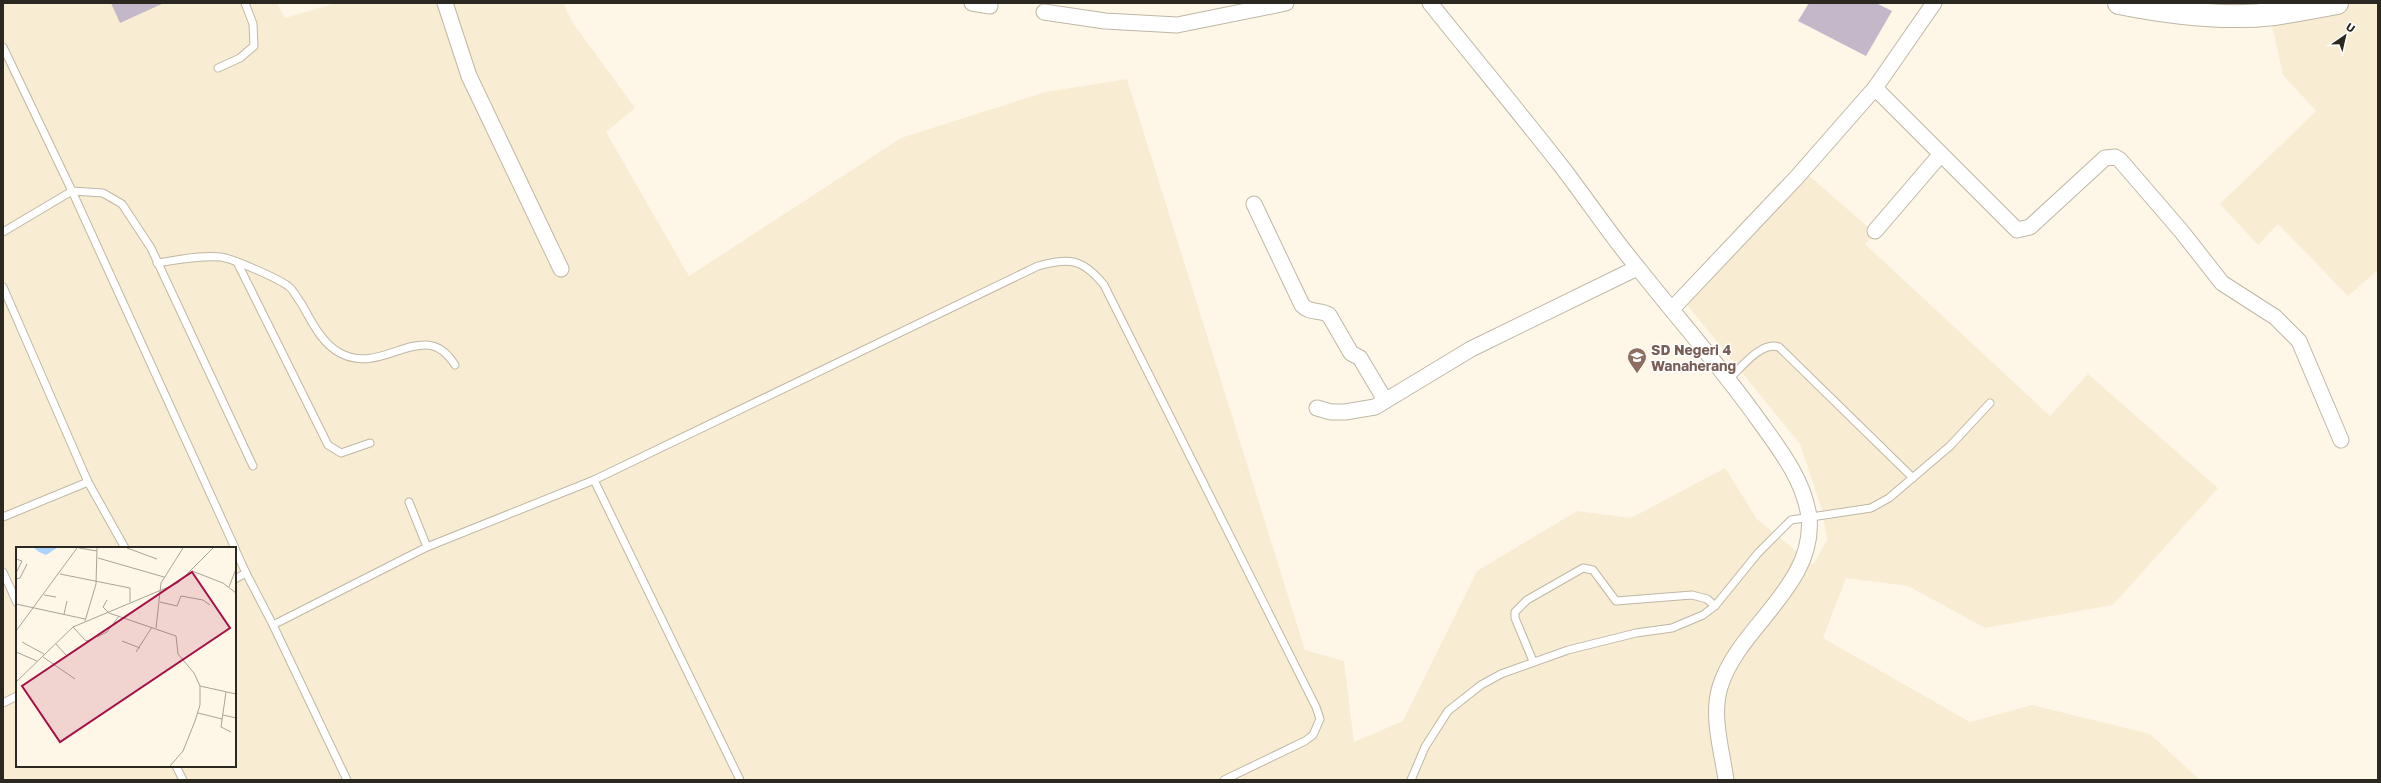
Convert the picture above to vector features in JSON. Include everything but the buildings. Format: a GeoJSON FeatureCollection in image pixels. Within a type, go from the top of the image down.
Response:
{"type":"FeatureCollection","features":[{"type":"Feature","properties":{"kind":"main road"},"geometry":{"type":"LineString","coordinates":[[2119,3],[2174,13],[2272,11],[2337,3]]}},
{"type":"Feature","properties":{"kind":"street"},"geometry":{"type":"LineString","coordinates":[[445,3],[469,76],[561,269]]}},
{"type":"Feature","properties":{"kind":"street"},"geometry":{"type":"LineString","coordinates":[[972,3],[990,6]]}},
{"type":"Feature","properties":{"kind":"street"},"geometry":{"type":"LineString","coordinates":[[1044,12],[1118,22],[1177,26],[1286,3]]}},
{"type":"Feature","properties":{"kind":"street"},"geometry":{"type":"LineString","coordinates":[[1430,3],[1562,168],[1637,268],[1729,378],[1786,458],[1795,474],[1809,517],[1808,541],[1803,562],[1732,660],[1719,690],[1717,714],[1726,780]]}},
{"type":"Feature","properties":{"kind":"street"},"geometry":{"type":"LineString","coordinates":[[1672,309],[1798,177],[1875,88],[1934,3]]}},
{"type":"Feature","properties":{"kind":"street"},"geometry":{"type":"LineString","coordinates":[[1875,88],[2013,227],[2022,230],[2030,227],[2105,158],[2115,157],[2120,160],[2182,232],[2222,283],[2275,316],[2299,341],[2341,440]]}},
{"type":"Feature","properties":{"kind":"street"},"geometry":{"type":"LineString","coordinates":[[1875,230],[1941,154]]}},
{"type":"Feature","properties":{"kind":"street"},"geometry":{"type":"LineString","coordinates":[[1254,204],[1302,305],[1310,311],[1326,312],[1329,315],[1351,353],[1360,358],[1385,400]]}},
{"type":"Feature","properties":{"kind":"street"},"geometry":{"type":"LineString","coordinates":[[1317,408],[1331,412],[1368,410],[1472,349],[1637,268]]}},
{"type":"Feature","properties":{"kind":"lane"},"geometry":{"type":"LineString","coordinates":[[218,68],[240,58],[254,46],[253,24],[245,3]]}},
{"type":"Feature","properties":{"kind":"lane"},"geometry":{"type":"LineString","coordinates":[[3,47],[72,191],[235,547]]}},
{"type":"Feature","properties":{"kind":"lane"},"geometry":{"type":"LineString","coordinates":[[3,232],[72,191],[103,193],[122,204],[137,224],[158,263],[253,466]]}},
{"type":"Feature","properties":{"kind":"lane"},"geometry":{"type":"LineString","coordinates":[[158,263],[205,257],[222,258],[290,286],[322,337],[339,353],[362,360],[381,358],[412,346],[426,344],[437,347],[448,354],[455,365]]}},
{"type":"Feature","properties":{"kind":"lane"},"geometry":{"type":"LineString","coordinates":[[273,626],[428,547],[594,480],[1038,266],[1068,259],[1092,270],[1104,285],[1316,707],[1320,719],[1314,735],[1224,780]]}},
{"type":"Feature","properties":{"kind":"lane"},"geometry":{"type":"LineString","coordinates":[[238,264],[328,445],[341,453],[370,443]]}},
{"type":"Feature","properties":{"kind":"lane"},"geometry":{"type":"LineString","coordinates":[[3,287],[88,482],[124,547]]}},
{"type":"Feature","properties":{"kind":"lane"},"geometry":{"type":"LineString","coordinates":[[1729,378],[1764,348],[1772,345],[1779,347],[1913,478]]}},
{"type":"Feature","properties":{"kind":"lane"},"geometry":{"type":"LineString","coordinates":[[1411,780],[1425,747],[1448,712],[1481,685],[1502,674],[1534,661],[1568,650],[1636,633],[1672,628],[1693,621],[1715,606],[1758,553],[1784,525],[1791,520],[1871,508],[1889,498],[1950,446],[1990,403]]}},
{"type":"Feature","properties":{"kind":"lane"},"geometry":{"type":"LineString","coordinates":[[594,480],[740,780]]}},
{"type":"Feature","properties":{"kind":"lane"},"geometry":{"type":"LineString","coordinates":[[3,517],[88,482]]}},
{"type":"Feature","properties":{"kind":"lane"},"geometry":{"type":"LineString","coordinates":[[409,502],[428,547]]}},
{"type":"Feature","properties":{"kind":"lane"},"geometry":{"type":"LineString","coordinates":[[236,550],[347,780]]}},
{"type":"Feature","properties":{"kind":"lane"},"geometry":{"type":"LineString","coordinates":[[1534,661],[1515,618],[1515,612],[1527,600],[1583,568],[1592,570],[1616,601],[1692,595],[1707,599],[1715,606]]}},
{"type":"Feature","properties":{"kind":"lane"},"geometry":{"type":"LineString","coordinates":[[3,572],[16,602]]}},
{"type":"Feature","properties":{"kind":"lane"},"geometry":{"type":"LineString","coordinates":[[236,578],[246,573]]}},
{"type":"Feature","properties":{"kind":"lane"},"geometry":{"type":"LineString","coordinates":[[3,702],[16,696]]}},
{"type":"Feature","properties":{"kind":"lane"},"geometry":{"type":"LineString","coordinates":[[176,767],[183,780]]}},
{"type":"Feature","properties":{"kind":"shaded area"},"geometry":{"type":"Polygon","coordinates":[[[3,3],[277,3],[285,18],[336,3],[563,3],[573,23],[635,108],[606,132],[689,276],[901,138],[1045,92],[1127,79],[1305,650],[1344,661],[1354,742],[1403,721],[1477,571],[1577,511],[1631,518],[1725,468],[1757,519],[1813,565],[1827,540],[1822,510],[1800,444],[1683,300],[1806,173],[1876,234],[1865,244],[2050,416],[2088,374],[2218,488],[2113,605],[1985,628],[1908,586],[1846,578],[1823,638],[1970,722],[2032,705],[2150,734],[2200,780],[3,780],[3,3]]]}},
{"type":"Feature","properties":{"kind":"shaded area"},"geometry":{"type":"Polygon","coordinates":[[[2267,3],[2378,3],[2378,270],[2348,296],[2278,224],[2258,245],[2220,204],[2316,111],[2283,75],[2267,3]]]}},
{"type":"Feature","properties":{"kind":"place","name":"SD Negeri 4 Wanaherang"},"geometry":{"type":"Point","coordinates":[1637,374]}}]}
